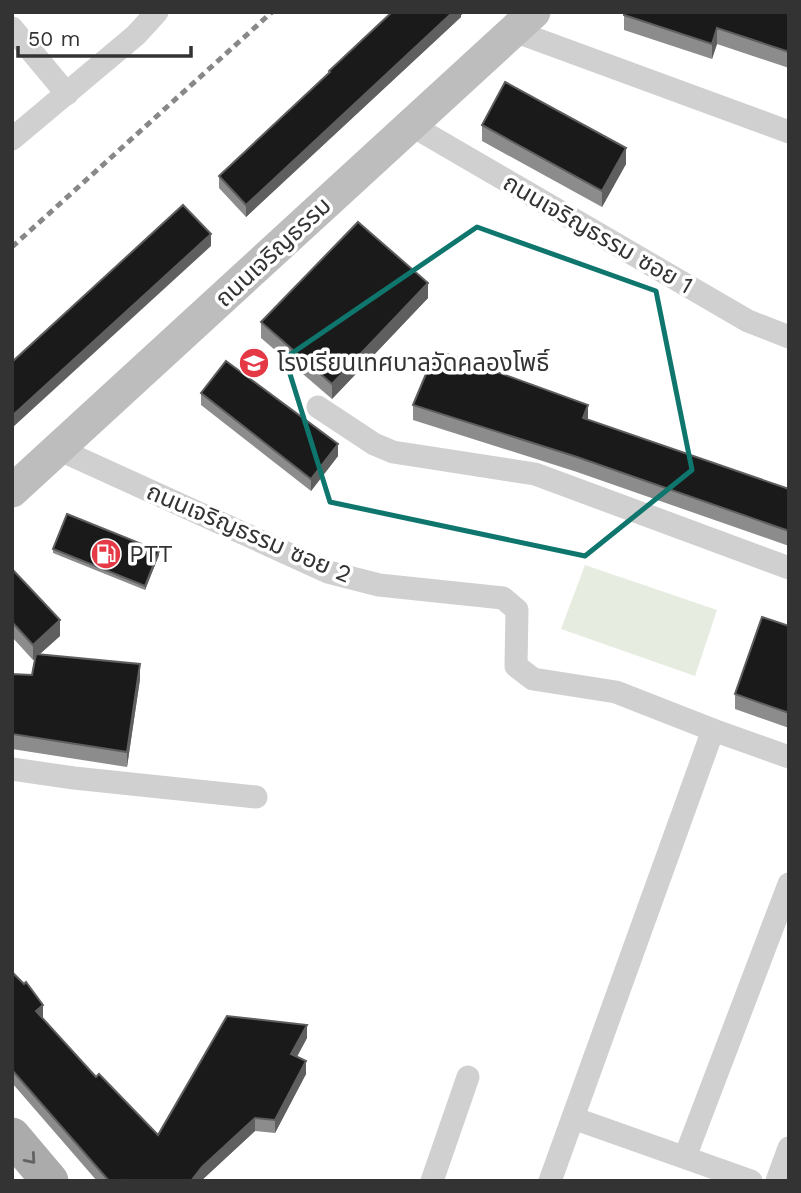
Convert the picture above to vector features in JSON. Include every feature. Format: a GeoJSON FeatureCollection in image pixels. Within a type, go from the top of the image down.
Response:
{"type":"FeatureCollection","features":[{"type":"Feature","properties":{"kind":"main road"},"geometry":{"type":"LineString","coordinates":[[12,1136],[50,1181]]}},
{"type":"Feature","properties":{"kind":"street"},"geometry":{"type":"LineString","coordinates":[[12,139],[135,35],[157,12]]}},
{"type":"Feature","properties":{"kind":"street"},"geometry":{"type":"LineString","coordinates":[[524,21],[789,132]]}},
{"type":"Feature","properties":{"kind":"street","name":"ถนนเจริญธรรม"},"geometry":{"type":"LineString","coordinates":[[12,491],[524,21]]}},
{"type":"Feature","properties":{"kind":"street"},"geometry":{"type":"LineString","coordinates":[[12,28],[67,94]]}},
{"type":"Feature","properties":{"kind":"street","name":"ถนนเจริญธรรม ซอย 1"},"geometry":{"type":"LineString","coordinates":[[411,125],[748,321],[789,337]]}},
{"type":"Feature","properties":{"kind":"street"},"geometry":{"type":"LineString","coordinates":[[318,407],[374,444],[393,452],[535,474],[789,568]]}},
{"type":"Feature","properties":{"kind":"street","name":"ถนนเจริญธรรม ซอย 2"},"geometry":{"type":"LineString","coordinates":[[58,449],[328,572],[379,585],[503,598],[517,611],[516,666],[533,679],[616,692],[789,757]]}},
{"type":"Feature","properties":{"kind":"street"},"geometry":{"type":"LineString","coordinates":[[550,1181],[713,730]]}},
{"type":"Feature","properties":{"kind":"street"},"geometry":{"type":"LineString","coordinates":[[12,769],[256,797]]}},
{"type":"Feature","properties":{"kind":"street"},"geometry":{"type":"LineString","coordinates":[[685,1157],[789,884]]}},
{"type":"Feature","properties":{"kind":"street"},"geometry":{"type":"LineString","coordinates":[[432,1181],[468,1077]]}},
{"type":"Feature","properties":{"kind":"street"},"geometry":{"type":"LineString","coordinates":[[573,1118],[751,1181]]}},
{"type":"Feature","properties":{"kind":"street"},"geometry":{"type":"LineString","coordinates":[[777,1181],[789,1148]]}},
{"type":"Feature","properties":{"kind":"highlighted area"},"geometry":{"type":"Polygon","coordinates":[[[477,227],[656,291],[692,470],[585,556],[330,502],[285,358],[477,227]]]}},
{"type":"Feature","properties":{"kind":"shaded area"},"geometry":{"type":"Polygon","coordinates":[[[585,565],[717,610],[695,676],[561,629],[585,565]]]}},
{"type":"Feature","properties":{"kind":"building"},"geometry":{"type":"Polygon","coordinates":[[[392,12],[453,12],[246,205],[219,176],[392,12]]]}},
{"type":"Feature","properties":{"kind":"building"},"geometry":{"type":"Polygon","coordinates":[[[624,12],[789,12],[789,52],[717,28],[712,44],[624,15],[624,12]]]}},
{"type":"Feature","properties":{"kind":"building"},"geometry":{"type":"Polygon","coordinates":[[[505,82],[626,148],[602,191],[482,125],[505,82]]]}},
{"type":"Feature","properties":{"kind":"building"},"geometry":{"type":"Polygon","coordinates":[[[183,205],[211,234],[12,416],[12,362],[183,205]]]}},
{"type":"Feature","properties":{"kind":"building"},"geometry":{"type":"Polygon","coordinates":[[[358,222],[428,283],[332,384],[261,322],[358,222]]]}},
{"type":"Feature","properties":{"kind":"building"},"geometry":{"type":"Polygon","coordinates":[[[436,350],[588,405],[583,418],[789,489],[789,531],[577,457],[413,405],[436,350]]]}},
{"type":"Feature","properties":{"kind":"building"},"geometry":{"type":"Polygon","coordinates":[[[226,361],[338,444],[311,479],[201,393],[226,361]]]}},
{"type":"Feature","properties":{"kind":"building","name":"PTT"},"geometry":{"type":"Polygon","coordinates":[[[67,514],[159,551],[145,586],[53,549],[67,514]]]}},
{"type":"Feature","properties":{"kind":"building"},"geometry":{"type":"Polygon","coordinates":[[[12,569],[60,620],[33,645],[12,622],[12,569]]]}},
{"type":"Feature","properties":{"kind":"building"},"geometry":{"type":"Polygon","coordinates":[[[762,617],[789,626],[789,713],[735,694],[762,617]]]}},
{"type":"Feature","properties":{"kind":"building"},"geometry":{"type":"Polygon","coordinates":[[[36,654],[140,664],[127,752],[12,734],[12,674],[32,675],[36,654]]]}},
{"type":"Feature","properties":{"kind":"building"},"geometry":{"type":"Polygon","coordinates":[[[12,972],[24,984],[26,982],[43,1005],[36,1011],[96,1077],[99,1074],[158,1135],[227,1016],[307,1025],[291,1054],[306,1061],[275,1120],[255,1118],[202,1167],[191,1181],[109,1181],[12,1070],[12,972]]]}},
{"type":"Feature","properties":{"kind":"railway"},"geometry":{"type":"LineString","coordinates":[[12,247],[272,12]]}},
{"type":"Feature","properties":{"kind":"place","name":"โรงเรียนเทศบาลวัดคลองโพธิ์"},"geometry":{"type":"Point","coordinates":[254,363]}},
{"type":"Feature","properties":{"kind":"place","name":"PTT"},"geometry":{"type":"Point","coordinates":[106,554]}}]}
